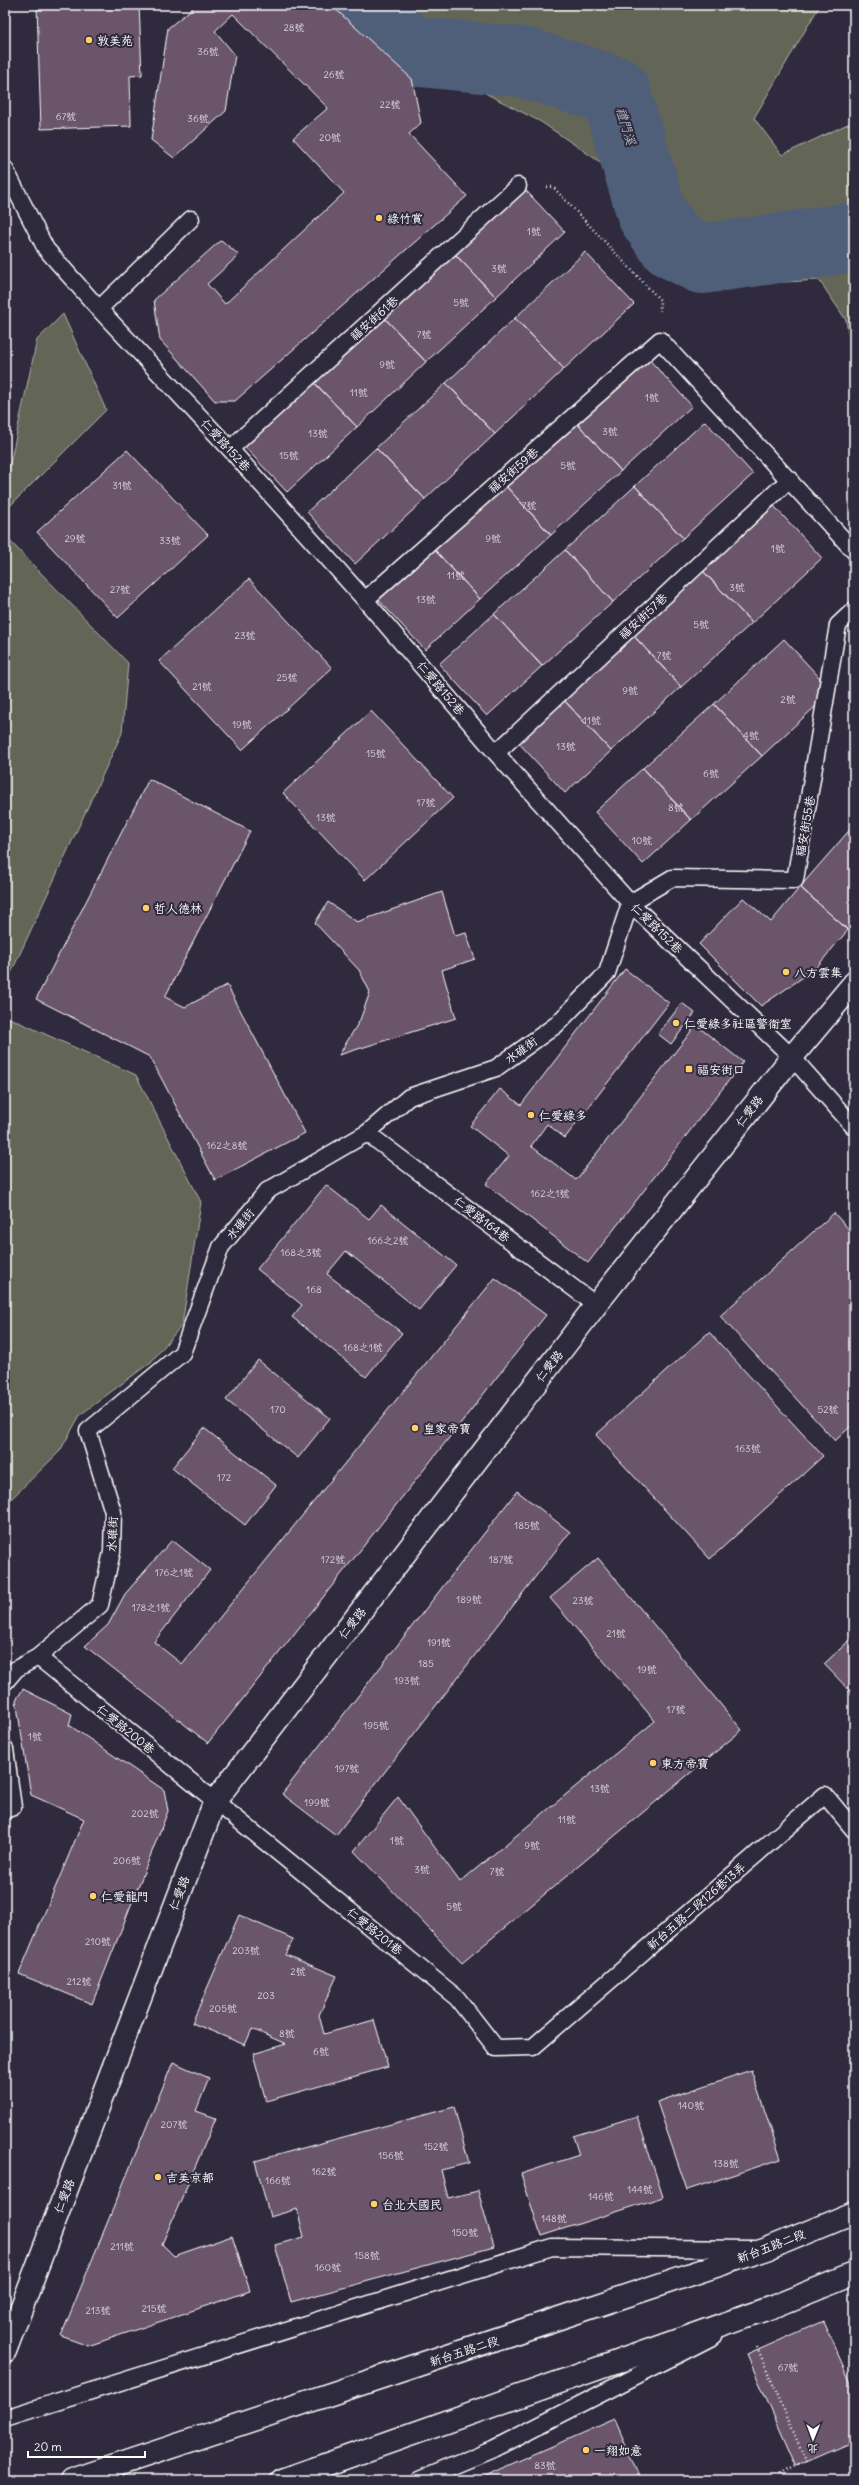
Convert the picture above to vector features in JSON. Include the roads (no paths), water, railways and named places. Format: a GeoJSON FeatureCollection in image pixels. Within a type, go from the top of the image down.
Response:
{"type":"FeatureCollection","features":[{"type":"Feature","properties":{"kind":"street","name":"仁愛路"},"geometry":{"type":"LineString","coordinates":[[5,2351],[214,1801],[596,1305],[792,1057],[854,983]]}},
{"type":"Feature","properties":{"kind":"street","name":"新台五路二段"},"geometry":{"type":"LineString","coordinates":[[72,2480],[767,2249],[854,2213]]}},
{"type":"Feature","properties":{"kind":"street"},"geometry":{"type":"LineString","coordinates":[[282,2480],[775,2306],[854,2274]]}},
{"type":"Feature","properties":{"kind":"lane","name":"仁愛路152巷"},"geometry":{"type":"LineString","coordinates":[[5,169],[46,249],[99,309],[230,449],[365,600],[496,753],[630,903],[792,1057],[854,1127]]}},
{"type":"Feature","properties":{"kind":"lane","name":"福安街61巷"},"geometry":{"type":"LineString","coordinates":[[230,449],[518,186]]}},
{"type":"Feature","properties":{"kind":"lane"},"geometry":{"type":"LineString","coordinates":[[99,309],[191,219]]}},
{"type":"Feature","properties":{"kind":"lane","name":"福安街59巷"},"geometry":{"type":"LineString","coordinates":[[365,600],[660,340],[790,479]]}},
{"type":"Feature","properties":{"kind":"lane"},"geometry":{"type":"LineString","coordinates":[[790,479],[854,551]]}},
{"type":"Feature","properties":{"kind":"lane","name":"福安街57巷"},"geometry":{"type":"LineString","coordinates":[[496,753],[790,479]]}},
{"type":"Feature","properties":{"kind":"lane","name":"福安街55巷"},"geometry":{"type":"LineString","coordinates":[[630,903],[672,878],[795,880],[838,625],[854,610]]}},
{"type":"Feature","properties":{"kind":"lane","name":"水碓街"},"geometry":{"type":"LineString","coordinates":[[38,1657],[100,1605],[112,1552],[113,1512],[88,1431],[182,1353],[221,1247],[267,1191],[367,1133],[409,1097],[496,1068],[556,1025],[607,973],[630,903]]}},
{"type":"Feature","properties":{"kind":"lane","name":"仁愛路164巷"},"geometry":{"type":"LineString","coordinates":[[367,1133],[596,1305]]}},
{"type":"Feature","properties":{"kind":"lane"},"geometry":{"type":"LineString","coordinates":[[5,1682],[16,1669],[38,1657]]}},
{"type":"Feature","properties":{"kind":"lane","name":"仁愛路200巷"},"geometry":{"type":"LineString","coordinates":[[38,1657],[214,1801]]}},
{"type":"Feature","properties":{"kind":"lane"},"geometry":{"type":"LineString","coordinates":[[5,1749],[13,1807],[5,1810]]}},
{"type":"Feature","properties":{"kind":"lane","name":"新台五路二段126巷13弄"},"geometry":{"type":"LineString","coordinates":[[532,2047],[825,1796],[854,1830]]}},
{"type":"Feature","properties":{"kind":"lane","name":"仁愛路201巷"},"geometry":{"type":"LineString","coordinates":[[214,1801],[457,1998],[496,2048],[532,2047]]}},
{"type":"Feature","properties":{"kind":"lane"},"geometry":{"type":"LineString","coordinates":[[5,2418],[552,2247],[767,2249]]}},
{"type":"Feature","properties":{"kind":"lane"},"geometry":{"type":"LineString","coordinates":[[419,2480],[493,2449],[775,2306]]}},
{"type":"Feature","properties":{"kind":"waterway","name":"禮門溪"},"geometry":{"type":"LineString","coordinates":[[358,5],[410,51],[523,62],[615,91],[652,214],[673,244],[702,259],[854,237]]}},
{"type":"Feature","properties":{"kind":"place","name":"敦美苑"},"geometry":{"type":"Point","coordinates":[89,40]}},
{"type":"Feature","properties":{"kind":"place","name":"綠竹賞"},"geometry":{"type":"Point","coordinates":[379,218]}},
{"type":"Feature","properties":{"kind":"place","name":"哲人德林"},"geometry":{"type":"Point","coordinates":[146,908]}},
{"type":"Feature","properties":{"kind":"place","name":"八方雲集"},"geometry":{"type":"Point","coordinates":[786,972]}},
{"type":"Feature","properties":{"kind":"place","name":"仁愛綠多社區警衛室"},"geometry":{"type":"Point","coordinates":[676,1023]}},
{"type":"Feature","properties":{"kind":"place","name":"福安街口"},"geometry":{"type":"Point","coordinates":[689,1069]}},
{"type":"Feature","properties":{"kind":"place","name":"仁愛綠多"},"geometry":{"type":"Point","coordinates":[531,1115]}},
{"type":"Feature","properties":{"kind":"place","name":"皇家帝寶"},"geometry":{"type":"Point","coordinates":[415,1428]}},
{"type":"Feature","properties":{"kind":"place","name":"東方帝寶"},"geometry":{"type":"Point","coordinates":[653,1763]}},
{"type":"Feature","properties":{"kind":"place","name":"仁愛龍門"},"geometry":{"type":"Point","coordinates":[93,1896]}},
{"type":"Feature","properties":{"kind":"place","name":"吉美京都"},"geometry":{"type":"Point","coordinates":[158,2177]}},
{"type":"Feature","properties":{"kind":"place","name":"台北大國民"},"geometry":{"type":"Point","coordinates":[374,2204]}},
{"type":"Feature","properties":{"kind":"place","name":"一翔如意"},"geometry":{"type":"Point","coordinates":[586,2450]}}]}
